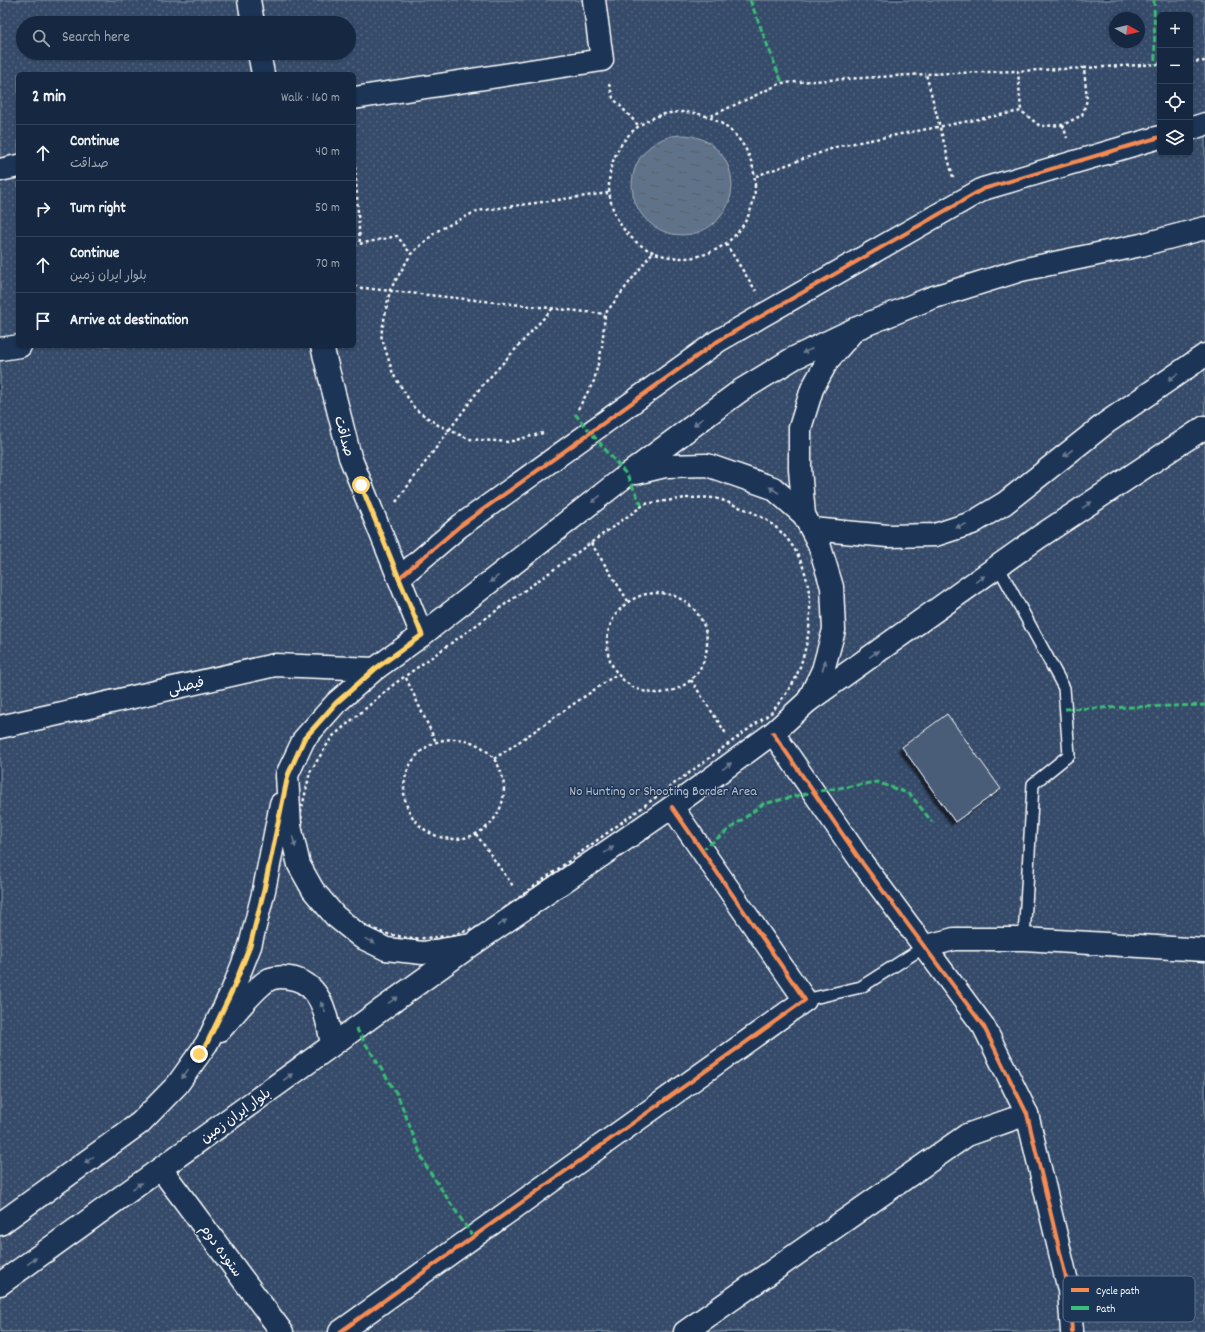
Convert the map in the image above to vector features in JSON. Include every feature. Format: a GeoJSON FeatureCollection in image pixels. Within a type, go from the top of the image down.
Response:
{"type":"FeatureCollection","features":[{"type":"Feature","properties":{"kind":"street"},"geometry":{"type":"LineString","coordinates":[[249,0],[252,16]]}},
{"type":"Feature","properties":{"kind":"street"},"geometry":{"type":"LineString","coordinates":[[356,98],[602,60],[594,0]]}},
{"type":"Feature","properties":{"kind":"street"},"geometry":{"type":"LineString","coordinates":[[260,60],[263,72]]}},
{"type":"Feature","properties":{"kind":"street"},"geometry":{"type":"LineString","coordinates":[[1193,128],[1205,124]]}},
{"type":"Feature","properties":{"kind":"street"},"geometry":{"type":"LineString","coordinates":[[398,578],[460,526],[718,341],[983,189],[1157,138]]}},
{"type":"Feature","properties":{"kind":"street"},"geometry":{"type":"LineString","coordinates":[[0,170],[16,166]]}},
{"type":"Feature","properties":{"kind":"street"},"geometry":{"type":"LineString","coordinates":[[207,1043],[233,989],[250,946],[264,890],[288,775],[304,739],[336,703],[375,669],[422,635],[627,475],[740,390],[794,358],[855,329],[931,298],[1021,270],[1141,245],[1205,228]]}},
{"type":"Feature","properties":{"kind":"street"},"geometry":{"type":"LineString","coordinates":[[808,701],[823,670],[834,630],[832,587],[819,544],[808,522],[800,469],[800,428],[812,390],[825,366],[855,329]]}},
{"type":"Feature","properties":{"kind":"street"},"geometry":{"type":"LineString","coordinates":[[0,349],[16,347]]}},
{"type":"Feature","properties":{"kind":"street","name":"صداقت"},"geometry":{"type":"LineString","coordinates":[[323,348],[350,457],[422,635]]}},
{"type":"Feature","properties":{"kind":"street"},"geometry":{"type":"LineString","coordinates":[[627,475],[665,466],[707,465],[773,488],[808,522],[888,536],[935,536],[972,523],[1005,503],[1106,423],[1205,355]]}},
{"type":"Feature","properties":{"kind":"street"},"geometry":{"type":"LineString","coordinates":[[808,701],[998,566],[1205,427]]}},
{"type":"Feature","properties":{"kind":"street","name":"فیصلی"},"geometry":{"type":"LineString","coordinates":[[0,727],[275,665],[375,669]]}},
{"type":"Feature","properties":{"kind":"street","name":"بلوار ایران زمین"},"geometry":{"type":"LineString","coordinates":[[0,1284],[470,946],[524,901],[672,807],[773,733],[808,701]]}},
{"type":"Feature","properties":{"kind":"street"},"geometry":{"type":"LineString","coordinates":[[773,733],[863,864],[984,1027],[1027,1114],[1066,1276]]}},
{"type":"Feature","properties":{"kind":"street"},"geometry":{"type":"LineString","coordinates":[[288,775],[290,826],[299,865],[313,890],[335,916],[362,937],[386,949],[424,953],[470,946]]}},
{"type":"Feature","properties":{"kind":"street"},"geometry":{"type":"LineString","coordinates":[[340,1332],[806,1000],[672,807]]}},
{"type":"Feature","properties":{"kind":"street"},"geometry":{"type":"LineString","coordinates":[[924,947],[954,939],[1024,939],[1205,950]]}},
{"type":"Feature","properties":{"kind":"street"},"geometry":{"type":"LineString","coordinates":[[0,1224],[140,1123],[177,1085],[207,1043],[270,980],[286,976],[302,981],[315,992],[326,1014],[332,1044]]}},
{"type":"Feature","properties":{"kind":"street"},"geometry":{"type":"LineString","coordinates":[[685,1332],[966,1135],[1027,1114]]}},
{"type":"Feature","properties":{"kind":"street","name":"ستوده دوم"},"geometry":{"type":"LineString","coordinates":[[161,1169],[282,1332]]}},
{"type":"Feature","properties":{"kind":"street"},"geometry":{"type":"LineString","coordinates":[[1071,1322],[1072,1332]]}},
{"type":"Feature","properties":{"kind":"lane"},"geometry":{"type":"LineString","coordinates":[[998,566],[1064,688],[1069,755],[1033,784],[1024,939]]}},
{"type":"Feature","properties":{"kind":"lane"},"geometry":{"type":"LineString","coordinates":[[806,1000],[862,987],[924,947]]}},
{"type":"Feature","properties":{"kind":"path"},"geometry":{"type":"LineString","coordinates":[[602,60],[612,98],[638,125]]}},
{"type":"Feature","properties":{"kind":"path"},"geometry":{"type":"LineString","coordinates":[[1193,62],[1205,61]]}},
{"type":"Feature","properties":{"kind":"path"},"geometry":{"type":"LineString","coordinates":[[711,116],[782,83],[926,74],[1157,64]]}},
{"type":"Feature","properties":{"kind":"path"},"geometry":{"type":"LineString","coordinates":[[1018,71],[1021,111],[1040,126],[1063,125],[1082,116],[1088,100],[1084,68]]}},
{"type":"Feature","properties":{"kind":"path"},"geometry":{"type":"LineString","coordinates":[[926,74],[960,202]]}},
{"type":"Feature","properties":{"kind":"path"},"geometry":{"type":"LineString","coordinates":[[673,111],[711,116],[741,140],[756,176],[750,214],[726,244],[690,259],[652,253],[622,229],[608,193],[613,155],[638,125],[673,111]]}},
{"type":"Feature","properties":{"kind":"path"},"geometry":{"type":"LineString","coordinates":[[756,176],[838,146],[1021,111]]}},
{"type":"Feature","properties":{"kind":"path"},"geometry":{"type":"LineString","coordinates":[[356,181],[360,244]]}},
{"type":"Feature","properties":{"kind":"path"},"geometry":{"type":"LineString","coordinates":[[550,432],[508,442],[469,439],[438,425],[415,410],[393,374],[381,334],[390,290],[411,254],[437,230],[477,211],[608,193]]}},
{"type":"Feature","properties":{"kind":"path"},"geometry":{"type":"LineString","coordinates":[[356,245],[397,236],[411,254]]}},
{"type":"Feature","properties":{"kind":"path"},"geometry":{"type":"LineString","coordinates":[[726,244],[769,312]]}},
{"type":"Feature","properties":{"kind":"path"},"geometry":{"type":"LineString","coordinates":[[575,414],[594,381],[602,347],[605,314],[652,253]]}},
{"type":"Feature","properties":{"kind":"path"},"geometry":{"type":"LineString","coordinates":[[356,288],[390,290],[605,314]]}},
{"type":"Feature","properties":{"kind":"path"},"geometry":{"type":"LineString","coordinates":[[378,527],[448,429],[481,387],[553,308]]}},
{"type":"Feature","properties":{"kind":"path"},"geometry":{"type":"LineString","coordinates":[[686,498],[714,498],[748,510],[773,523],[791,544],[805,570],[811,597],[808,642],[796,678],[772,712],[524,901],[479,927],[449,936],[412,939],[383,933],[354,920],[332,898],[314,874],[304,846],[301,812],[310,772],[332,737],[406,676],[591,543],[645,504],[686,498]]}},
{"type":"Feature","properties":{"kind":"path"},"geometry":{"type":"LineString","coordinates":[[591,543],[628,601]]}},
{"type":"Feature","properties":{"kind":"path"},"geometry":{"type":"LineString","coordinates":[[662,592],[678,597],[693,607],[703,622],[707,639],[706,656],[698,673],[686,685],[670,692],[652,694],[635,689],[621,679],[617,674],[611,665],[607,648],[608,630],[616,614],[628,601],[644,594],[662,592]]}},
{"type":"Feature","properties":{"kind":"path"},"geometry":{"type":"LineString","coordinates":[[494,759],[617,674]]}},
{"type":"Feature","properties":{"kind":"path"},"geometry":{"type":"LineString","coordinates":[[406,676],[436,742]]}},
{"type":"Feature","properties":{"kind":"path"},"geometry":{"type":"LineString","coordinates":[[691,680],[732,742]]}},
{"type":"Feature","properties":{"kind":"path"},"geometry":{"type":"LineString","coordinates":[[459,739],[476,743],[494,759],[500,768],[505,785],[503,802],[496,818],[483,831],[467,839],[450,840],[433,835],[418,825],[408,811],[404,794],[405,776],[413,760],[426,748],[436,742],[459,739]]}},
{"type":"Feature","properties":{"kind":"path"},"geometry":{"type":"LineString","coordinates":[[476,834],[524,901]]}},
{"type":"Feature","properties":{"kind":"green space","name":"No Hunting or Shooting Border Area"},"geometry":{"type":"Polygon","coordinates":[[[0,0],[1205,0],[1205,1332],[0,1332],[0,0]]]}},
{"type":"Feature","properties":{"kind":"water"},"geometry":{"type":"Polygon","coordinates":[[[682,135],[701,139],[717,150],[728,166],[732,185],[728,204],[717,220],[701,231],[682,235],[663,231],[647,220],[636,204],[632,185],[636,166],[647,150],[663,139],[682,135]]]}},
{"type":"Feature","properties":{"kind":"building"},"geometry":{"type":"Polygon","coordinates":[[[947,714],[1001,789],[955,822],[902,747],[947,714]]]}},
{"type":"Feature","properties":{"kind":"marked path"},"geometry":{"type":"LineString","coordinates":[[750,0],[782,83]]}},
{"type":"Feature","properties":{"kind":"marked path"},"geometry":{"type":"LineString","coordinates":[[1154,0],[1155,64]]}},
{"type":"Feature","properties":{"kind":"marked path"},"geometry":{"type":"LineString","coordinates":[[575,414],[627,475],[642,506]]}},
{"type":"Feature","properties":{"kind":"marked path"},"geometry":{"type":"LineString","coordinates":[[1065,709],[1205,705]]}},
{"type":"Feature","properties":{"kind":"marked path"},"geometry":{"type":"LineString","coordinates":[[702,850],[763,804],[813,792],[877,782],[910,794],[932,822]]}},
{"type":"Feature","properties":{"kind":"marked path"},"geometry":{"type":"LineString","coordinates":[[356,1028],[398,1096],[424,1163],[473,1237]]}},
{"type":"Feature","properties":{"kind":"cycle path"},"geometry":{"type":"LineString","coordinates":[[399,578],[460,526],[718,341],[983,189],[1157,138]]}},
{"type":"Feature","properties":{"kind":"cycle path"},"geometry":{"type":"LineString","coordinates":[[773,733],[863,864],[984,1027],[1027,1114],[1066,1276]]}},
{"type":"Feature","properties":{"kind":"cycle path"},"geometry":{"type":"LineString","coordinates":[[340,1332],[805,1000],[672,807]]}},
{"type":"Feature","properties":{"kind":"cycle path"},"geometry":{"type":"LineString","coordinates":[[1071,1322],[1072,1332]]}},
{"type":"Feature","properties":{"kind":"route"},"geometry":{"type":"LineString","coordinates":[[199,1054],[207,1043],[233,989],[250,946],[264,890],[288,775],[304,739],[336,703],[375,669],[422,635],[361,485]]}}]}
